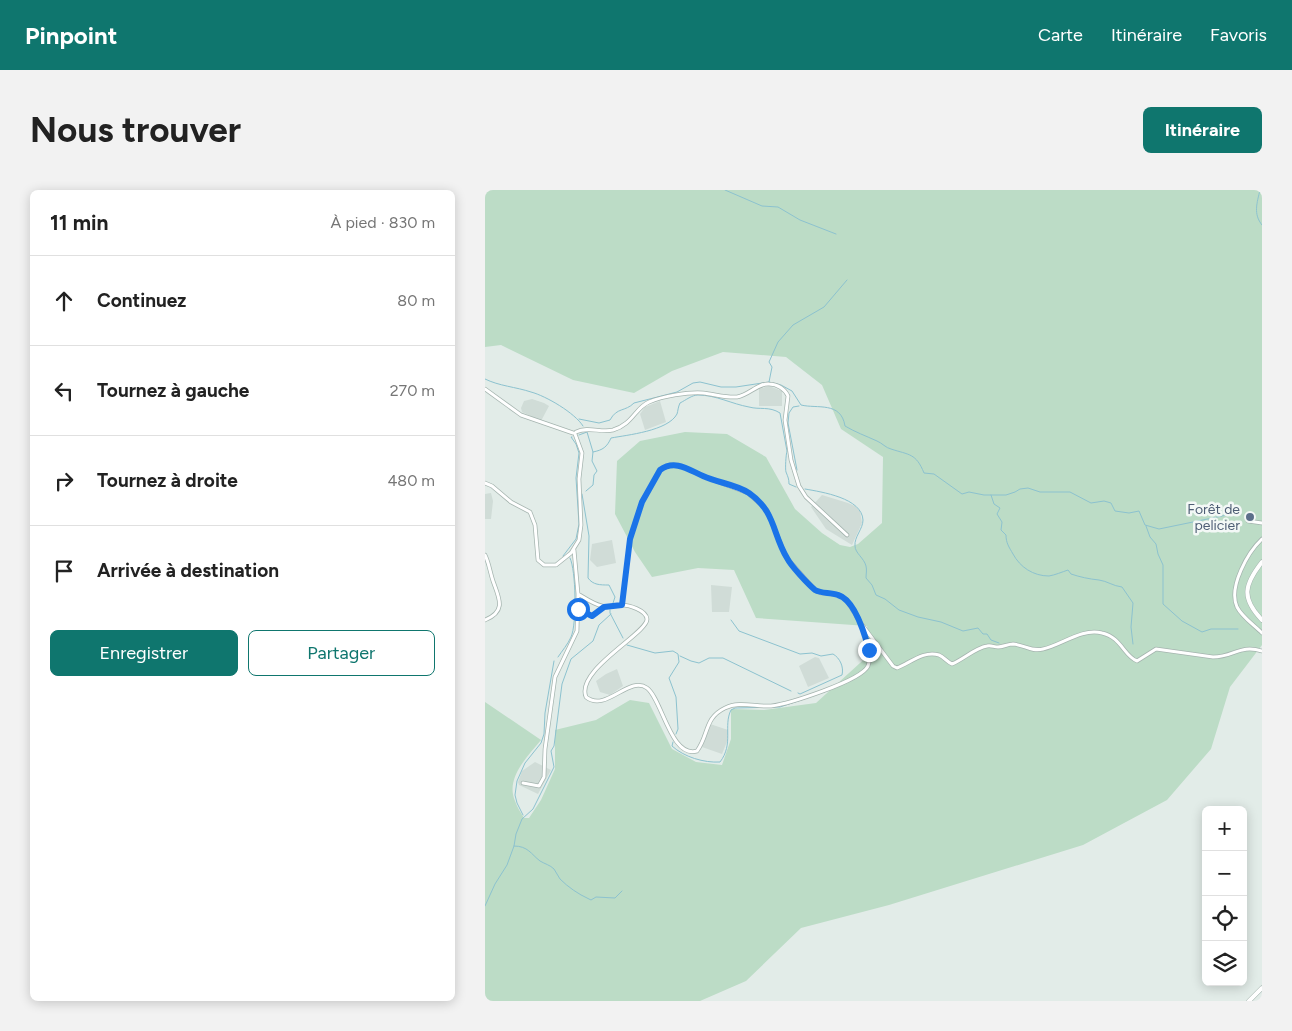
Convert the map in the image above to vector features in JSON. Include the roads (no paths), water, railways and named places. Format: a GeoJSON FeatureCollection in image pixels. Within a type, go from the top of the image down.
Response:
{"type":"FeatureCollection","features":[{"type":"Feature","properties":{"kind":"street"},"geometry":{"type":"LineString","coordinates":[[485,389],[524,417],[575,433],[586,429],[609,431],[623,426],[643,406],[652,401],[698,393],[736,397],[766,384],[775,385],[784,390],[788,396],[785,418],[791,460],[799,486],[806,497],[847,535]]}},
{"type":"Feature","properties":{"kind":"street"},"geometry":{"type":"LineString","coordinates":[[485,483],[532,515],[535,525],[536,555],[540,563],[547,566],[556,565],[574,550],[581,532],[579,480],[582,455],[581,446],[575,433]]}},
{"type":"Feature","properties":{"kind":"street"},"geometry":{"type":"LineString","coordinates":[[622,605],[628,546],[639,510],[660,470],[666,466],[676,465],[740,488],[758,500],[769,514],[790,563],[818,592],[836,594],[846,599],[860,622],[893,666],[897,668],[913,659],[929,654],[940,656],[953,664],[985,646],[1000,647],[1012,644],[1042,649],[1073,637],[1096,632],[1112,637],[1137,661],[1156,649],[1213,657],[1222,657],[1246,648],[1262,651]]}},
{"type":"Feature","properties":{"kind":"street"},"geometry":{"type":"LineString","coordinates":[[1248,521],[1262,523]]}},
{"type":"Feature","properties":{"kind":"street"},"geometry":{"type":"LineString","coordinates":[[1262,539],[1249,553],[1242,566],[1236,597],[1237,606],[1240,611],[1262,634]]}},
{"type":"Feature","properties":{"kind":"street"},"geometry":{"type":"LineString","coordinates":[[523,783],[539,786],[543,778],[555,676],[576,633],[578,594],[574,550]]}},
{"type":"Feature","properties":{"kind":"street"},"geometry":{"type":"LineString","coordinates":[[485,555],[500,604],[495,614],[485,620]]}},
{"type":"Feature","properties":{"kind":"street"},"geometry":{"type":"LineString","coordinates":[[1262,562],[1251,580],[1247,596],[1250,607],[1262,620]]}},
{"type":"Feature","properties":{"kind":"street"},"geometry":{"type":"LineString","coordinates":[[578,594],[604,607],[622,605],[643,612],[646,616],[646,623],[642,629],[620,646],[591,676],[585,687],[585,696],[589,700],[601,701],[630,688],[639,685],[645,686],[651,692],[669,729],[679,744],[693,752],[697,751],[701,746],[709,722],[724,708],[733,705],[776,705],[823,690],[849,680],[862,672],[869,663],[869,653],[860,622]]}},
{"type":"Feature","properties":{"kind":"street"},"geometry":{"type":"LineString","coordinates":[[578,609],[592,616],[604,607]]}},
{"type":"Feature","properties":{"kind":"street"},"geometry":{"type":"LineString","coordinates":[[1249,1001],[1262,988]]}},
{"type":"Feature","properties":{"kind":"waterway"},"geometry":{"type":"LineString","coordinates":[[725,190],[762,206],[778,207],[800,220],[836,234]]}},
{"type":"Feature","properties":{"kind":"waterway"},"geometry":{"type":"LineString","coordinates":[[1260,190],[1257,217],[1262,225]]}},
{"type":"Feature","properties":{"kind":"waterway"},"geometry":{"type":"LineString","coordinates":[[769,382],[772,367],[769,362],[778,342],[793,325],[824,307],[847,280]]}},
{"type":"Feature","properties":{"kind":"waterway"},"geometry":{"type":"LineString","coordinates":[[485,379],[544,397],[574,416],[583,426]]}},
{"type":"Feature","properties":{"kind":"waterway"},"geometry":{"type":"LineString","coordinates":[[579,419],[599,423],[610,420],[615,413],[634,403],[677,392],[693,383],[700,382],[721,387],[736,387],[769,382],[781,385],[792,391],[801,405],[834,409],[843,418],[845,426],[889,448],[915,458],[924,473],[934,474],[962,494],[969,492],[984,495],[1006,495],[1028,488],[1040,492],[1070,492],[1091,503],[1104,501],[1111,503],[1115,511],[1129,513],[1139,511],[1145,525],[1159,529],[1227,515]]}},
{"type":"Feature","properties":{"kind":"waterway"},"geometry":{"type":"LineString","coordinates":[[593,452],[604,448],[611,438],[637,434],[665,424],[677,414],[680,403],[691,397],[698,395],[711,396],[743,406],[780,413],[787,451],[786,472],[789,484],[796,487]]}},
{"type":"Feature","properties":{"kind":"waterway"},"geometry":{"type":"LineString","coordinates":[[797,470],[788,423],[789,413],[793,407],[799,406]]}},
{"type":"Feature","properties":{"kind":"waterway"},"geometry":{"type":"LineString","coordinates":[[579,435],[587,432],[593,452],[592,461],[597,471],[594,475],[593,485],[586,491]]}},
{"type":"Feature","properties":{"kind":"waterway"},"geometry":{"type":"LineString","coordinates":[[563,556],[576,539],[579,524],[576,478],[579,453],[572,437]]}},
{"type":"Feature","properties":{"kind":"waterway"},"geometry":{"type":"LineString","coordinates":[[805,489],[840,497],[849,501],[861,512],[863,523],[856,539],[855,549],[865,563],[866,578],[872,585],[876,595],[885,599],[899,610],[918,617],[941,622],[963,631],[978,628],[983,634],[987,634],[991,640],[999,643]]}},
{"type":"Feature","properties":{"kind":"waterway"},"geometry":{"type":"LineString","coordinates":[[582,494],[589,536],[588,578],[594,583],[609,585],[615,597],[613,603]]}},
{"type":"Feature","properties":{"kind":"waterway"},"geometry":{"type":"LineString","coordinates":[[991,495],[994,504],[1000,508],[997,514],[1002,522],[1001,530],[1006,535],[1009,547],[1019,563],[1028,570],[1043,576],[1068,570],[1074,575],[1122,587],[1133,603],[1131,627],[1133,644]]}},
{"type":"Feature","properties":{"kind":"waterway"},"geometry":{"type":"LineString","coordinates":[[1146,526],[1150,537],[1156,544],[1163,565],[1163,604],[1182,621],[1202,632],[1211,629],[1238,629]]}},
{"type":"Feature","properties":{"kind":"waterway"},"geometry":{"type":"LineString","coordinates":[[558,657],[567,645],[573,630],[575,585],[570,558]]}},
{"type":"Feature","properties":{"kind":"waterway"},"geometry":{"type":"LineString","coordinates":[[610,610],[623,638]]}},
{"type":"Feature","properties":{"kind":"waterway"},"geometry":{"type":"LineString","coordinates":[[485,906],[495,884],[507,865],[522,819],[533,809],[554,767],[551,751],[554,746],[562,684],[571,659],[593,641],[599,625],[611,614]]}},
{"type":"Feature","properties":{"kind":"waterway"},"geometry":{"type":"LineString","coordinates":[[731,620],[739,631],[800,654],[812,653],[821,656],[833,654],[838,658],[842,666],[842,675],[800,694],[798,693]]}},
{"type":"Feature","properties":{"kind":"waterway"},"geometry":{"type":"LineString","coordinates":[[627,645],[655,653],[673,651],[678,654],[679,662],[669,678],[676,697],[678,729],[676,734]]}},
{"type":"Feature","properties":{"kind":"waterway"},"geometry":{"type":"LineString","coordinates":[[680,656],[699,663],[709,658],[723,658],[791,691]]}},
{"type":"Feature","properties":{"kind":"waterway"},"geometry":{"type":"LineString","coordinates":[[523,815],[515,795],[517,781],[525,763],[541,743],[544,734],[545,713],[554,661]]}},
{"type":"Feature","properties":{"kind":"waterway"},"geometry":{"type":"LineString","coordinates":[[673,742],[672,746],[688,756],[701,760],[720,762],[727,749],[728,722],[731,710],[735,708],[780,707],[801,700]]}},
{"type":"Feature","properties":{"kind":"waterway"},"geometry":{"type":"LineString","coordinates":[[514,846],[523,847],[529,851],[540,861],[554,869],[560,879],[570,888],[591,900],[596,897],[615,898],[622,891]]}},
{"type":"Feature","properties":{"kind":"place","name":"Forêt de pelicier"},"geometry":{"type":"Point","coordinates":[1250,517]}}]}
